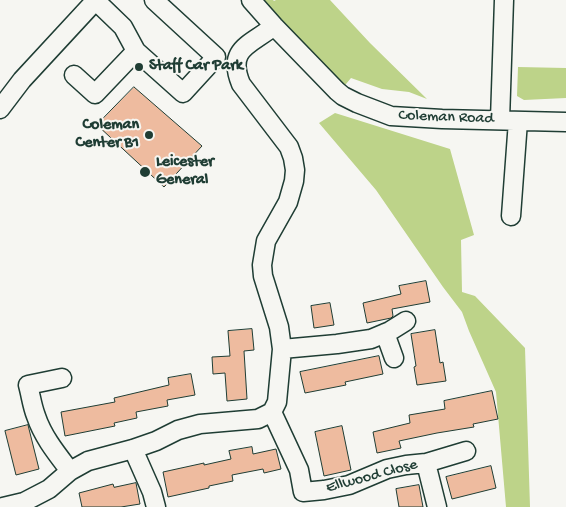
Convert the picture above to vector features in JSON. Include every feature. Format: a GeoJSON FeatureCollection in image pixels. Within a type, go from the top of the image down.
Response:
{"type":"FeatureCollection","features":[{"type":"Feature","properties":{"kind":"street"},"geometry":{"type":"LineString","coordinates":[[0,109],[22,80],[96,0],[122,27],[136,51],[183,93],[216,57]]}},
{"type":"Feature","properties":{"kind":"street"},"geometry":{"type":"LineString","coordinates":[[154,0],[216,57],[236,64]]}},
{"type":"Feature","properties":{"kind":"street","name":"Coleman Road"},"geometry":{"type":"LineString","coordinates":[[251,0],[337,91],[357,103],[391,116],[566,122]]}},
{"type":"Feature","properties":{"kind":"street"},"geometry":{"type":"LineString","coordinates":[[500,120],[504,0]]}},
{"type":"Feature","properties":{"kind":"street"},"geometry":{"type":"LineString","coordinates":[[8,506],[24,502],[49,489],[70,471],[88,461],[133,449],[156,441],[178,430],[200,424],[258,420],[272,412],[276,402],[282,349],[279,327],[263,276],[262,264],[266,241],[292,192],[295,170],[288,147],[241,84],[236,64],[238,54],[245,47],[274,26]]}},
{"type":"Feature","properties":{"kind":"street"},"geometry":{"type":"LineString","coordinates":[[74,75],[95,94],[136,51]]}},
{"type":"Feature","properties":{"kind":"street"},"geometry":{"type":"LineString","coordinates":[[511,216],[518,121]]}},
{"type":"Feature","properties":{"kind":"street"},"geometry":{"type":"LineString","coordinates":[[282,349],[337,344],[371,338],[390,331],[406,321]]}},
{"type":"Feature","properties":{"kind":"street"},"geometry":{"type":"LineString","coordinates":[[385,333],[394,358]]}},
{"type":"Feature","properties":{"kind":"street"},"geometry":{"type":"LineString","coordinates":[[62,378],[28,385],[41,429],[70,471]]}},
{"type":"Feature","properties":{"kind":"street","name":"Ellwood Close"},"geometry":{"type":"LineString","coordinates":[[272,412],[299,470],[303,500],[324,490],[350,485],[387,469],[426,463],[466,451]]}},
{"type":"Feature","properties":{"kind":"street"},"geometry":{"type":"LineString","coordinates":[[133,449],[152,492],[156,507]]}},
{"type":"Feature","properties":{"kind":"street"},"geometry":{"type":"LineString","coordinates":[[426,463],[437,507]]}},
{"type":"Feature","properties":{"kind":"green space"},"geometry":{"type":"Polygon","coordinates":[[[251,0],[330,0],[370,43],[427,99],[409,92],[382,89],[351,78],[341,90],[251,0]]]}},
{"type":"Feature","properties":{"kind":"green space"},"geometry":{"type":"Polygon","coordinates":[[[518,67],[566,68],[566,98],[524,100],[517,96],[518,67]]]}},
{"type":"Feature","properties":{"kind":"green space"},"geometry":{"type":"Polygon","coordinates":[[[335,113],[450,149],[474,235],[461,240],[462,292],[475,296],[525,348],[530,507],[506,507],[496,392],[462,312],[376,190],[319,123],[335,113]]]}},
{"type":"Feature","properties":{"kind":"building","name":"Coleman Center B1"},"geometry":{"type":"Polygon","coordinates":[[[134,87],[202,146],[164,187],[97,125],[134,87]]]}},
{"type":"Feature","properties":{"kind":"building"},"geometry":{"type":"Polygon","coordinates":[[[426,281],[430,302],[392,309],[393,316],[391,318],[367,323],[363,303],[401,294],[399,286],[426,281]]]}},
{"type":"Feature","properties":{"kind":"building"},"geometry":{"type":"Polygon","coordinates":[[[330,303],[334,325],[314,328],[311,306],[330,303]]]}},
{"type":"Feature","properties":{"kind":"building"},"geometry":{"type":"Polygon","coordinates":[[[252,329],[254,350],[244,351],[247,399],[227,401],[225,373],[213,374],[212,357],[230,356],[228,331],[252,329]]]}},
{"type":"Feature","properties":{"kind":"building"},"geometry":{"type":"Polygon","coordinates":[[[435,330],[440,363],[443,362],[446,381],[417,385],[411,334],[435,330]]]}},
{"type":"Feature","properties":{"kind":"building"},"geometry":{"type":"Polygon","coordinates":[[[379,356],[383,374],[345,382],[346,385],[305,393],[300,372],[379,356]]]}},
{"type":"Feature","properties":{"kind":"building"},"geometry":{"type":"Polygon","coordinates":[[[191,374],[195,395],[167,400],[168,406],[136,412],[137,418],[114,423],[115,426],[65,436],[61,412],[115,402],[114,398],[169,385],[168,378],[191,374]]]}},
{"type":"Feature","properties":{"kind":"building"},"geometry":{"type":"Polygon","coordinates":[[[492,391],[498,419],[473,424],[474,427],[399,441],[401,448],[377,453],[373,432],[410,423],[409,415],[445,409],[444,401],[492,391]]]}},
{"type":"Feature","properties":{"kind":"building"},"geometry":{"type":"Polygon","coordinates":[[[28,425],[39,469],[16,475],[5,431],[28,425]]]}},
{"type":"Feature","properties":{"kind":"building"},"geometry":{"type":"Polygon","coordinates":[[[342,426],[351,470],[324,476],[315,432],[342,426]]]}},
{"type":"Feature","properties":{"kind":"building"},"geometry":{"type":"Polygon","coordinates":[[[252,447],[253,454],[276,449],[281,469],[264,473],[263,469],[232,475],[233,481],[168,497],[163,472],[231,459],[229,451],[252,447]]]}},
{"type":"Feature","properties":{"kind":"building"},"geometry":{"type":"Polygon","coordinates":[[[491,466],[496,488],[452,499],[446,477],[491,466]]]}},
{"type":"Feature","properties":{"kind":"building"},"geometry":{"type":"Polygon","coordinates":[[[136,483],[140,504],[121,507],[82,507],[79,493],[113,484],[114,487],[136,483]]]}},
{"type":"Feature","properties":{"kind":"building"},"geometry":{"type":"Polygon","coordinates":[[[419,485],[423,507],[399,507],[396,489],[419,485]]]}},
{"type":"Feature","properties":{"kind":"place","name":"Staff Car Park"},"geometry":{"type":"Point","coordinates":[139,67]}},
{"type":"Feature","properties":{"kind":"place","name":"Coleman Center B1"},"geometry":{"type":"Point","coordinates":[149,135]}},
{"type":"Feature","properties":{"kind":"place","name":"Leicester General"},"geometry":{"type":"Point","coordinates":[145,172]}}]}
